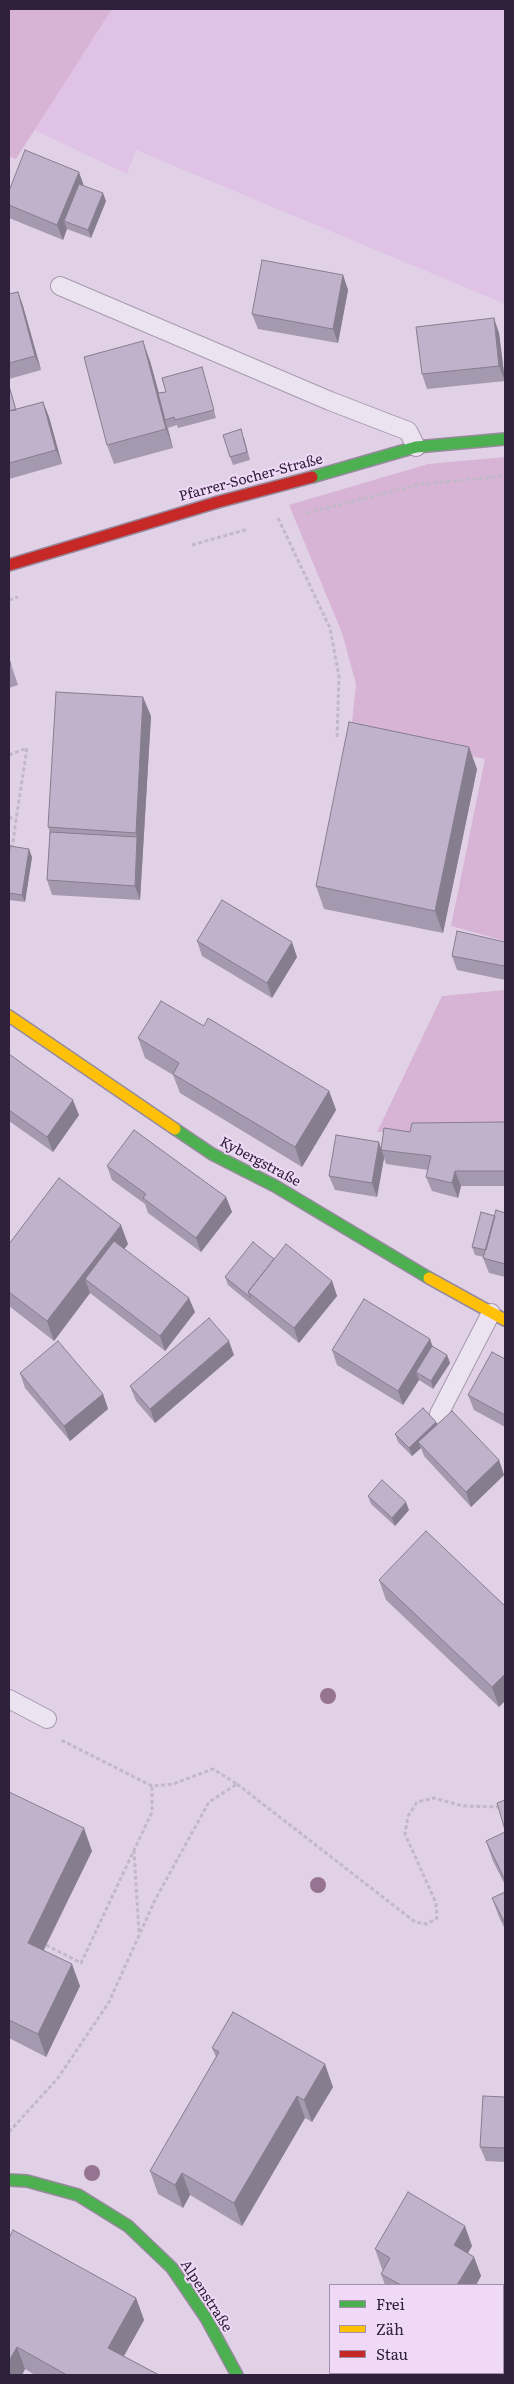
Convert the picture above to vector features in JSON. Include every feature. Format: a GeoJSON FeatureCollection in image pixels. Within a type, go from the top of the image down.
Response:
{"type":"FeatureCollection","features":[{"type":"Feature","properties":{"kind":"street","name":"Pfarrer-Socher-Straße"},"geometry":{"type":"LineString","coordinates":[[9,565],[218,502],[416,447],[505,439]]}},
{"type":"Feature","properties":{"kind":"street","name":"Kybergstraße"},"geometry":{"type":"LineString","coordinates":[[9,1016],[212,1154],[275,1186],[453,1294],[498,1316]]}},
{"type":"Feature","properties":{"kind":"street","name":"Alpenstraße"},"geometry":{"type":"LineString","coordinates":[[9,2180],[27,2181],[78,2195],[128,2226],[172,2268],[206,2318],[237,2375]]}},
{"type":"Feature","properties":{"kind":"lane"},"geometry":{"type":"LineString","coordinates":[[60,286],[330,402],[408,431],[416,447]]}},
{"type":"Feature","properties":{"kind":"lane"},"geometry":{"type":"LineString","coordinates":[[439,1414],[498,1316]]}},
{"type":"Feature","properties":{"kind":"lane"},"geometry":{"type":"LineString","coordinates":[[9,1699],[47,1719]]}},
{"type":"Feature","properties":{"kind":"path"},"geometry":{"type":"LineString","coordinates":[[298,515],[422,484],[505,476]]}},
{"type":"Feature","properties":{"kind":"path"},"geometry":{"type":"LineString","coordinates":[[266,490],[278,520],[330,628],[339,676],[337,738]]}},
{"type":"Feature","properties":{"kind":"path"},"geometry":{"type":"LineString","coordinates":[[270,522],[288,518]]}},
{"type":"Feature","properties":{"kind":"path"},"geometry":{"type":"LineString","coordinates":[[190,546],[253,527]]}},
{"type":"Feature","properties":{"kind":"path"},"geometry":{"type":"LineString","coordinates":[[9,600],[23,595]]}},
{"type":"Feature","properties":{"kind":"path"},"geometry":{"type":"LineString","coordinates":[[9,755],[27,748],[11,854]]}},
{"type":"Feature","properties":{"kind":"path"},"geometry":{"type":"LineString","coordinates":[[9,817],[16,820]]}},
{"type":"Feature","properties":{"kind":"path"},"geometry":{"type":"LineString","coordinates":[[47,1719],[56,1737],[152,1786],[173,1784],[213,1769],[237,1784],[416,1922],[427,1924],[437,1918],[436,1904],[405,1834],[408,1816],[417,1802],[434,1798],[463,1806],[505,1807]]}},
{"type":"Feature","properties":{"kind":"path"},"geometry":{"type":"LineString","coordinates":[[9,2132],[58,2078],[109,2002],[156,1900],[209,1802],[237,1784]]}},
{"type":"Feature","properties":{"kind":"path"},"geometry":{"type":"LineString","coordinates":[[46,1945],[81,1963],[152,1812],[152,1786]]}},
{"type":"Feature","properties":{"kind":"path"},"geometry":{"type":"LineString","coordinates":[[134,1849],[139,1936]]}},
{"type":"Feature","properties":{"kind":"shaded area"},"geometry":{"type":"Polygon","coordinates":[[[9,9],[112,9],[16,159],[9,156],[9,9]]]}},
{"type":"Feature","properties":{"kind":"shaded area"},"geometry":{"type":"Polygon","coordinates":[[[112,9],[505,9],[505,304],[136,150],[127,174],[34,130],[112,9]]]}},
{"type":"Feature","properties":{"kind":"shaded area"},"geometry":{"type":"Polygon","coordinates":[[[505,457],[505,941],[451,926],[485,759],[351,732],[356,684],[342,633],[289,505],[428,464],[505,457]]]}},
{"type":"Feature","properties":{"kind":"shaded area"},"geometry":{"type":"Polygon","coordinates":[[[505,990],[505,1132],[377,1132],[442,996],[505,990]]]}},
{"type":"Feature","properties":{"kind":"building"},"geometry":{"type":"Polygon","coordinates":[[[25,150],[79,172],[57,225],[9,205],[9,191],[25,150]]]}},
{"type":"Feature","properties":{"kind":"building"},"geometry":{"type":"Polygon","coordinates":[[[79,184],[103,193],[88,230],[64,221],[79,184]]]}},
{"type":"Feature","properties":{"kind":"building"},"geometry":{"type":"Polygon","coordinates":[[[262,260],[343,275],[333,329],[252,314],[262,260]]]}},
{"type":"Feature","properties":{"kind":"building"},"geometry":{"type":"Polygon","coordinates":[[[18,292],[35,356],[9,363],[9,294],[18,292]]]}},
{"type":"Feature","properties":{"kind":"building"},"geometry":{"type":"Polygon","coordinates":[[[494,318],[499,366],[422,374],[416,327],[494,318]]]}},
{"type":"Feature","properties":{"kind":"building"},"geometry":{"type":"Polygon","coordinates":[[[143,341],[166,429],[107,445],[84,357],[143,341]]]}},
{"type":"Feature","properties":{"kind":"building"},"geometry":{"type":"Polygon","coordinates":[[[202,367],[214,410],[175,420],[174,417],[165,420],[158,393],[166,392],[162,378],[202,367]]]}},
{"type":"Feature","properties":{"kind":"building"},"geometry":{"type":"Polygon","coordinates":[[[9,386],[16,410],[9,411],[9,386]]]}},
{"type":"Feature","properties":{"kind":"building"},"geometry":{"type":"Polygon","coordinates":[[[43,402],[56,450],[9,463],[9,411],[43,402]]]}},
{"type":"Feature","properties":{"kind":"building"},"geometry":{"type":"Polygon","coordinates":[[[241,429],[247,452],[230,457],[223,435],[241,429]]]}},
{"type":"Feature","properties":{"kind":"building"},"geometry":{"type":"Polygon","coordinates":[[[56,692],[143,697],[136,833],[48,827],[56,692]]]}},
{"type":"Feature","properties":{"kind":"building"},"geometry":{"type":"Polygon","coordinates":[[[349,722],[469,747],[435,911],[316,886],[349,722]]]}},
{"type":"Feature","properties":{"kind":"building"},"geometry":{"type":"Polygon","coordinates":[[[50,832],[137,837],[135,886],[47,880],[50,832]]]}},
{"type":"Feature","properties":{"kind":"building"},"geometry":{"type":"Polygon","coordinates":[[[10,846],[29,849],[22,895],[9,893],[10,846]]]}},
{"type":"Feature","properties":{"kind":"building"},"geometry":{"type":"Polygon","coordinates":[[[222,900],[292,942],[267,983],[197,941],[222,900]]]}},
{"type":"Feature","properties":{"kind":"building"},"geometry":{"type":"Polygon","coordinates":[[[457,931],[505,942],[504,966],[452,956],[457,931]]]}},
{"type":"Feature","properties":{"kind":"building"},"geometry":{"type":"Polygon","coordinates":[[[161,1001],[204,1026],[208,1018],[329,1091],[295,1147],[173,1074],[179,1063],[138,1038],[161,1001]]]}},
{"type":"Feature","properties":{"kind":"building"},"geometry":{"type":"Polygon","coordinates":[[[9,1054],[73,1100],[47,1137],[9,1110],[9,1054]]]}},
{"type":"Feature","properties":{"kind":"building"},"geometry":{"type":"Polygon","coordinates":[[[505,1122],[505,1171],[455,1171],[452,1183],[426,1177],[431,1156],[381,1150],[384,1128],[410,1132],[412,1123],[505,1122]]]}},
{"type":"Feature","properties":{"kind":"building"},"geometry":{"type":"Polygon","coordinates":[[[134,1130],[226,1197],[196,1238],[143,1198],[146,1194],[107,1166],[134,1130]]]}},
{"type":"Feature","properties":{"kind":"building"},"geometry":{"type":"Polygon","coordinates":[[[336,1135],[379,1142],[372,1183],[329,1176],[336,1135]]]}},
{"type":"Feature","properties":{"kind":"building"},"geometry":{"type":"Polygon","coordinates":[[[59,1178],[121,1225],[47,1321],[9,1292],[9,1244],[59,1178]]]}},
{"type":"Feature","properties":{"kind":"building"},"geometry":{"type":"Polygon","coordinates":[[[496,1210],[505,1213],[505,1264],[483,1258],[496,1210]]]}},
{"type":"Feature","properties":{"kind":"building"},"geometry":{"type":"Polygon","coordinates":[[[481,1212],[495,1216],[486,1250],[472,1247],[481,1212]]]}},
{"type":"Feature","properties":{"kind":"building"},"geometry":{"type":"Polygon","coordinates":[[[114,1241],[189,1298],[160,1336],[85,1279],[114,1241]]]}},
{"type":"Feature","properties":{"kind":"building"},"geometry":{"type":"Polygon","coordinates":[[[253,1242],[274,1259],[248,1292],[251,1298],[225,1277],[253,1242]]]}},
{"type":"Feature","properties":{"kind":"building"},"geometry":{"type":"Polygon","coordinates":[[[286,1244],[332,1281],[294,1328],[248,1292],[286,1244]]]}},
{"type":"Feature","properties":{"kind":"building"},"geometry":{"type":"Polygon","coordinates":[[[364,1299],[430,1339],[398,1391],[332,1350],[364,1299]]]}},
{"type":"Feature","properties":{"kind":"building"},"geometry":{"type":"Polygon","coordinates":[[[209,1318],[229,1341],[150,1409],[130,1386],[209,1318]]]}},
{"type":"Feature","properties":{"kind":"building"},"geometry":{"type":"Polygon","coordinates":[[[58,1341],[103,1394],[64,1426],[20,1373],[58,1341]]]}},
{"type":"Feature","properties":{"kind":"building"},"geometry":{"type":"Polygon","coordinates":[[[432,1346],[447,1355],[431,1381],[416,1372],[432,1346]]]}},
{"type":"Feature","properties":{"kind":"building"},"geometry":{"type":"Polygon","coordinates":[[[492,1352],[505,1359],[505,1415],[468,1395],[492,1352]]]}},
{"type":"Feature","properties":{"kind":"building"},"geometry":{"type":"Polygon","coordinates":[[[423,1408],[436,1422],[409,1448],[395,1434],[423,1408]]]}},
{"type":"Feature","properties":{"kind":"building"},"geometry":{"type":"Polygon","coordinates":[[[452,1411],[499,1460],[466,1492],[418,1442],[452,1411]]]}},
{"type":"Feature","properties":{"kind":"building"},"geometry":{"type":"Polygon","coordinates":[[[382,1480],[406,1502],[392,1518],[368,1496],[382,1480]]]}},
{"type":"Feature","properties":{"kind":"building"},"geometry":{"type":"Polygon","coordinates":[[[426,1531],[505,1606],[505,1674],[492,1687],[379,1580],[426,1531]]]}},
{"type":"Feature","properties":{"kind":"building"},"geometry":{"type":"Polygon","coordinates":[[[9,1792],[84,1828],[28,1943],[72,1964],[38,2034],[9,2020],[9,1792]]]}},
{"type":"Feature","properties":{"kind":"building"},"geometry":{"type":"Polygon","coordinates":[[[505,1800],[505,1830],[497,1803],[505,1800]]]}},
{"type":"Feature","properties":{"kind":"building"},"geometry":{"type":"Polygon","coordinates":[[[505,1832],[505,1880],[486,1841],[505,1832]]]}},
{"type":"Feature","properties":{"kind":"building"},"geometry":{"type":"Polygon","coordinates":[[[505,1892],[505,1923],[492,1898],[505,1892]]]}},
{"type":"Feature","properties":{"kind":"building"},"geometry":{"type":"Polygon","coordinates":[[[233,2012],[325,2064],[304,2100],[297,2096],[234,2203],[182,2173],[175,2185],[150,2171],[219,2052],[212,2048],[233,2012]]]}},
{"type":"Feature","properties":{"kind":"building"},"geometry":{"type":"Polygon","coordinates":[[[483,2096],[505,2097],[505,2148],[480,2147],[483,2096]]]}},
{"type":"Feature","properties":{"kind":"building"},"geometry":{"type":"Polygon","coordinates":[[[408,2192],[465,2226],[454,2245],[474,2257],[458,2284],[399,2284],[381,2274],[390,2258],[375,2249],[408,2192]]]}},
{"type":"Feature","properties":{"kind":"building"},"geometry":{"type":"Polygon","coordinates":[[[13,2230],[136,2298],[108,2348],[159,2375],[67,2375],[17,2347],[9,2361],[9,2238],[13,2230]]]}},
{"type":"Feature","properties":{"kind":"building"},"geometry":{"type":"Polygon","coordinates":[[[358,2374],[432,2374],[431,2375],[358,2374]]]}},
{"type":"Feature","properties":{"kind":"traffic: fast"},"geometry":{"type":"LineString","coordinates":[[312,477],[416,447],[505,439]]}},
{"type":"Feature","properties":{"kind":"traffic: fast"},"geometry":{"type":"LineString","coordinates":[[175,1129],[212,1154],[275,1186],[429,1278]]}},
{"type":"Feature","properties":{"kind":"traffic: fast"},"geometry":{"type":"LineString","coordinates":[[9,2180],[27,2181],[78,2195],[128,2226],[172,2268],[206,2318],[237,2375]]}},
{"type":"Feature","properties":{"kind":"traffic: slow"},"geometry":{"type":"LineString","coordinates":[[9,1016],[175,1129]]}},
{"type":"Feature","properties":{"kind":"traffic: slow"},"geometry":{"type":"LineString","coordinates":[[429,1278],[505,1320]]}},
{"type":"Feature","properties":{"kind":"traffic: jam"},"geometry":{"type":"LineString","coordinates":[[9,565],[218,502],[312,477]]}}]}
